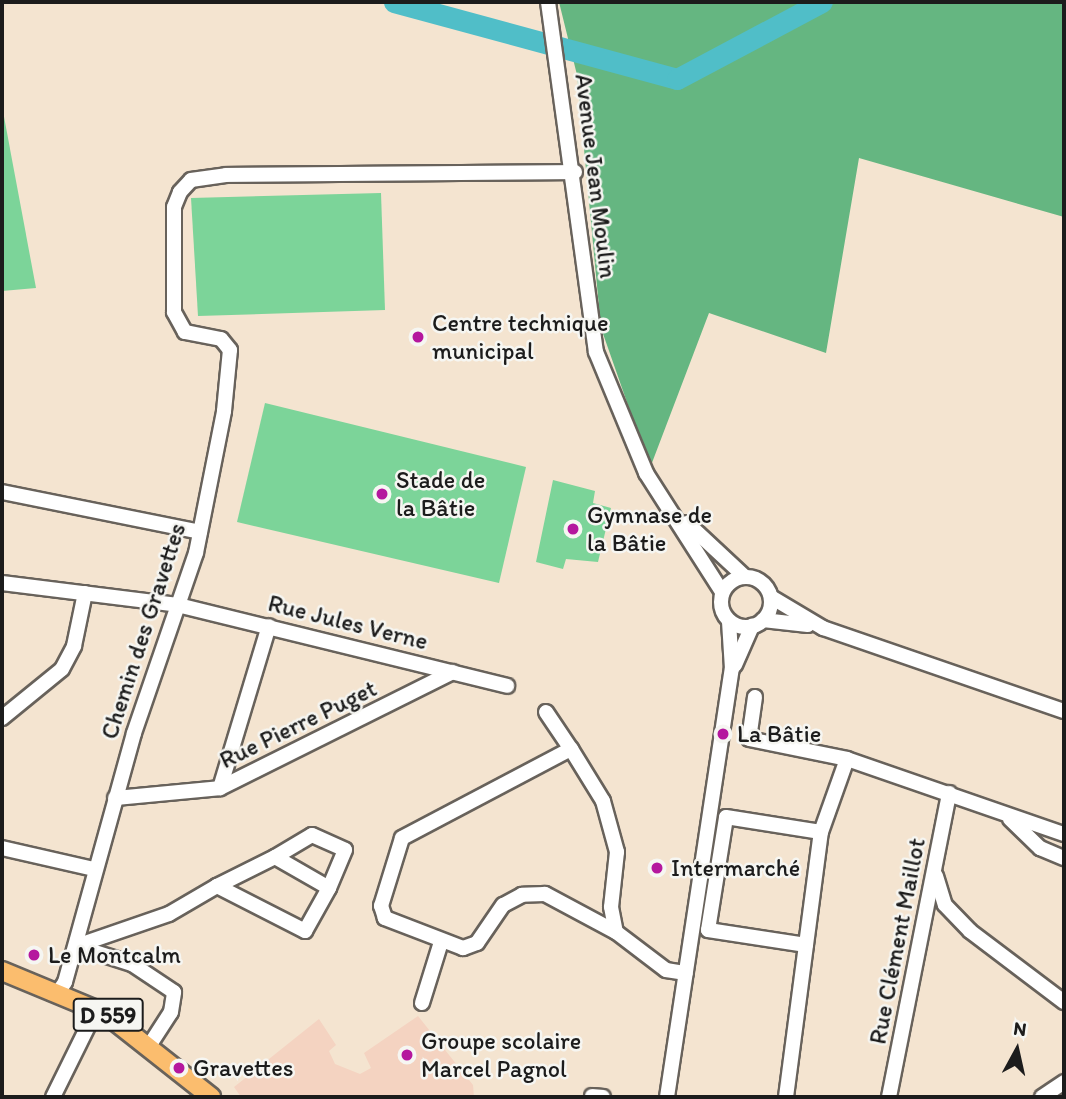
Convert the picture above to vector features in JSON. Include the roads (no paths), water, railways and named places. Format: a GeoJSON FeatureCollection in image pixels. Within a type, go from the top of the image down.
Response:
{"type":"FeatureCollection","features":[{"type":"Feature","properties":{"kind":"main road","name":"D 559"},"geometry":{"type":"LineString","coordinates":[[2,971],[61,991],[149,1046],[205,1092]]}},
{"type":"Feature","properties":{"kind":"main road","name":"D 559"},"geometry":{"type":"LineString","coordinates":[[2,981],[92,1018],[205,1092]]}},
{"type":"Feature","properties":{"kind":"street","name":"Avenue Jean Moulin"},"geometry":{"type":"LineString","coordinates":[[548,2],[575,172],[594,345],[650,480],[722,592]]}},
{"type":"Feature","properties":{"kind":"street","name":"Chemin des Gravettes"},"geometry":{"type":"LineString","coordinates":[[61,991],[76,946],[94,869],[115,799],[200,533],[230,350],[220,339],[185,332],[174,312],[174,207],[191,180],[575,172]]}},
{"type":"Feature","properties":{"kind":"street","name":"Avenue Jean Moulin"},"geometry":{"type":"LineString","coordinates":[[650,480],[711,552],[744,576]]}},
{"type":"Feature","properties":{"kind":"street"},"geometry":{"type":"LineString","coordinates":[[2,492],[200,533]]}},
{"type":"Feature","properties":{"kind":"street"},"geometry":{"type":"LineString","coordinates":[[667,1097],[733,669],[729,621],[722,592],[744,576],[761,581],[771,597],[823,628],[1064,711]]}},
{"type":"Feature","properties":{"kind":"street","name":"Rue Jules Verne"},"geometry":{"type":"LineString","coordinates":[[2,583],[178,605],[507,686]]}},
{"type":"Feature","properties":{"kind":"street"},"geometry":{"type":"LineString","coordinates":[[2,718],[62,668],[74,646],[85,593]]}},
{"type":"Feature","properties":{"kind":"street"},"geometry":{"type":"LineString","coordinates":[[733,669],[771,597]]}},
{"type":"Feature","properties":{"kind":"street"},"geometry":{"type":"LineString","coordinates":[[729,621],[823,628]]}},
{"type":"Feature","properties":{"kind":"street"},"geometry":{"type":"LineString","coordinates":[[220,788],[269,626]]}},
{"type":"Feature","properties":{"kind":"street","name":"Rue Pierre Puget"},"geometry":{"type":"LineString","coordinates":[[115,799],[220,788],[453,672]]}},
{"type":"Feature","properties":{"kind":"street"},"geometry":{"type":"LineString","coordinates":[[755,697],[749,740],[847,759],[949,793],[1009,818],[1064,834]]}},
{"type":"Feature","properties":{"kind":"street"},"geometry":{"type":"LineString","coordinates":[[546,712],[603,801],[617,852],[618,885],[611,907],[616,932]]}},
{"type":"Feature","properties":{"kind":"street"},"geometry":{"type":"LineString","coordinates":[[571,749],[402,838],[381,906],[385,918],[441,942],[463,948],[477,943],[503,905],[522,895],[545,894],[616,932],[666,970],[686,973]]}},
{"type":"Feature","properties":{"kind":"street"},"geometry":{"type":"LineString","coordinates":[[786,1097],[821,832],[847,759]]}},
{"type":"Feature","properties":{"kind":"street","name":"Rue Clément Maillot"},"geometry":{"type":"LineString","coordinates":[[889,1097],[949,793]]}},
{"type":"Feature","properties":{"kind":"street"},"geometry":{"type":"LineString","coordinates":[[806,945],[708,930],[726,817],[821,832]]}},
{"type":"Feature","properties":{"kind":"street"},"geometry":{"type":"LineString","coordinates":[[1009,818],[1040,848],[1064,858]]}},
{"type":"Feature","properties":{"kind":"street"},"geometry":{"type":"LineString","coordinates":[[76,946],[169,914],[217,886],[275,857],[312,835],[345,850],[329,888],[305,931],[217,886]]}},
{"type":"Feature","properties":{"kind":"street"},"geometry":{"type":"LineString","coordinates":[[2,848],[94,869]]}},
{"type":"Feature","properties":{"kind":"street"},"geometry":{"type":"LineString","coordinates":[[275,857],[329,888]]}},
{"type":"Feature","properties":{"kind":"street"},"geometry":{"type":"LineString","coordinates":[[935,867],[938,890],[953,914],[1064,1002]]}},
{"type":"Feature","properties":{"kind":"street"},"geometry":{"type":"LineString","coordinates":[[422,1003],[441,942]]}},
{"type":"Feature","properties":{"kind":"street"},"geometry":{"type":"LineString","coordinates":[[76,946],[132,964],[174,992],[171,1012],[149,1046]]}},
{"type":"Feature","properties":{"kind":"street"},"geometry":{"type":"LineString","coordinates":[[2,981],[61,991]]}},
{"type":"Feature","properties":{"kind":"street"},"geometry":{"type":"LineString","coordinates":[[54,1097],[92,1018]]}},
{"type":"Feature","properties":{"kind":"street"},"geometry":{"type":"LineString","coordinates":[[1042,1097],[1064,1082]]}},
{"type":"Feature","properties":{"kind":"waterway"},"geometry":{"type":"LineString","coordinates":[[394,2],[677,79],[822,2]]}},
{"type":"Feature","properties":{"kind":"place","name":"Centre technique municipal"},"geometry":{"type":"Point","coordinates":[418,337]}},
{"type":"Feature","properties":{"kind":"place","name":"Stade de la Bâtie"},"geometry":{"type":"Point","coordinates":[382,494]}},
{"type":"Feature","properties":{"kind":"place","name":"Gymnase de la Bâtie"},"geometry":{"type":"Point","coordinates":[573,529]}},
{"type":"Feature","properties":{"kind":"place","name":"La Bâtie"},"geometry":{"type":"Point","coordinates":[723,734]}},
{"type":"Feature","properties":{"kind":"place","name":"Intermarché"},"geometry":{"type":"Point","coordinates":[657,868]}},
{"type":"Feature","properties":{"kind":"place","name":"Le Montcalm"},"geometry":{"type":"Point","coordinates":[34,955]}},
{"type":"Feature","properties":{"kind":"place","name":"Groupe scolaire Marcel Pagnol"},"geometry":{"type":"Point","coordinates":[407,1055]}},
{"type":"Feature","properties":{"kind":"place","name":"Gravettes"},"geometry":{"type":"Point","coordinates":[179,1068]}}]}
